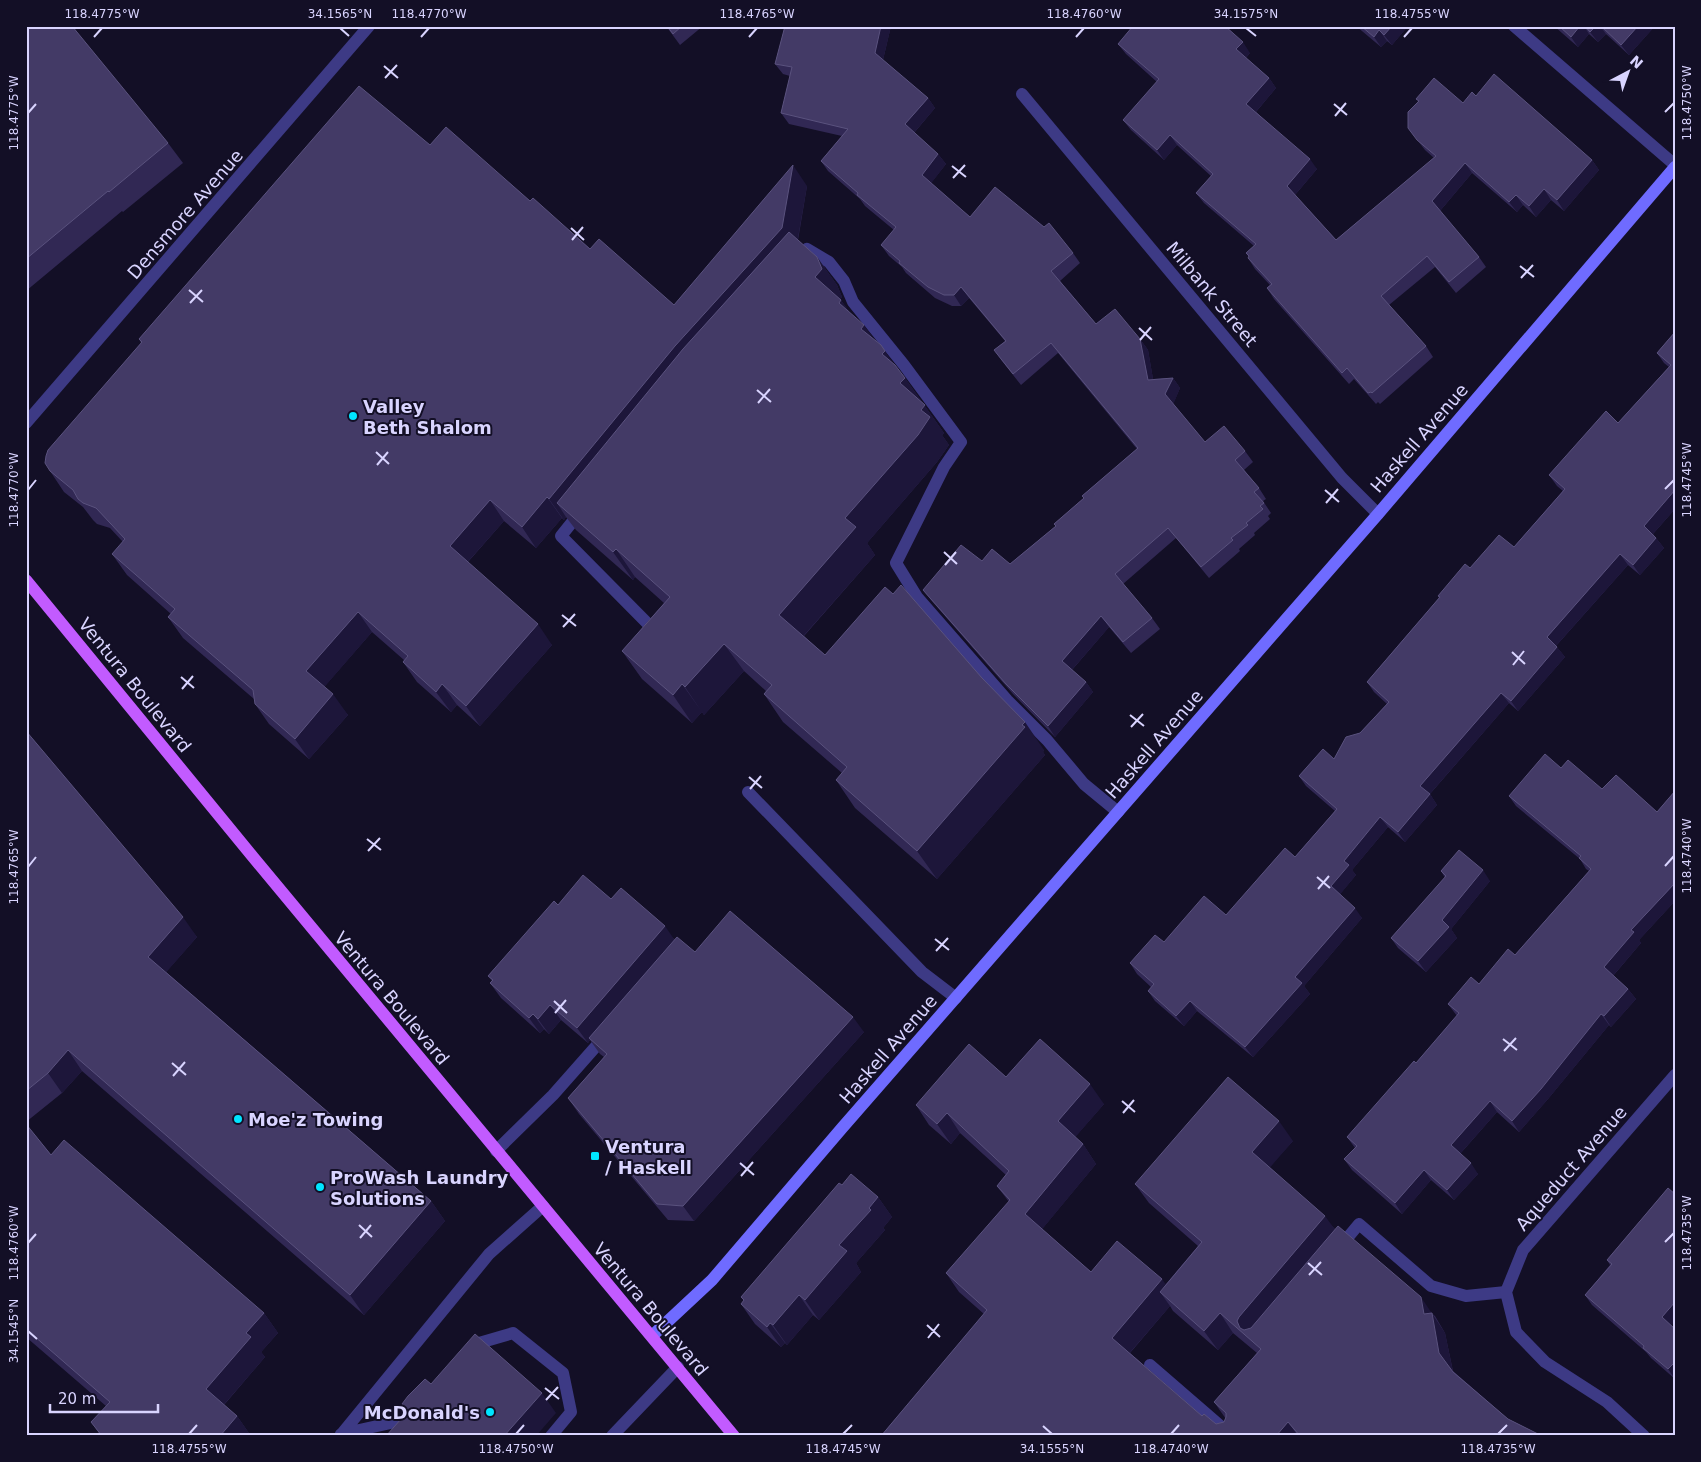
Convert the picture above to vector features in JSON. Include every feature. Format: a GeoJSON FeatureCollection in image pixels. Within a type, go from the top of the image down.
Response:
{"type":"FeatureCollection","features":[{"type":"Feature","properties":{"kind":"main road","name":"Ventura Boulevard"},"geometry":{"type":"LineString","coordinates":[[26,580],[496,1151],[734,1436]]}},
{"type":"Feature","properties":{"kind":"street","name":"Densmore Avenue"},"geometry":{"type":"LineString","coordinates":[[26,424],[369,26]]}},
{"type":"Feature","properties":{"kind":"street"},"geometry":{"type":"LineString","coordinates":[[1514,26],[1675,166]]}},
{"type":"Feature","properties":{"kind":"street","name":"Milbank Street"},"geometry":{"type":"LineString","coordinates":[[1022,94],[1342,478],[1378,514]]}},
{"type":"Feature","properties":{"kind":"street","name":"Haskell Avenue"},"geometry":{"type":"LineString","coordinates":[[652,1336],[712,1280],[1378,514],[1675,166]]}},
{"type":"Feature","properties":{"kind":"street"},"geometry":{"type":"LineString","coordinates":[[794,263],[807,249],[829,262],[844,281],[854,302],[961,442],[944,467],[896,563],[917,597],[1007,700],[1047,740],[1084,784],[1118,812]]}},
{"type":"Feature","properties":{"kind":"street"},"geometry":{"type":"LineString","coordinates":[[591,499],[560,536],[652,628]]}},
{"type":"Feature","properties":{"kind":"street"},"geometry":{"type":"LineString","coordinates":[[748,792],[922,972],[956,998]]}},
{"type":"Feature","properties":{"kind":"street"},"geometry":{"type":"LineString","coordinates":[[496,1151],[553,1096],[616,1024]]}},
{"type":"Feature","properties":{"kind":"street","name":"Aqueduct Avenue"},"geometry":{"type":"LineString","coordinates":[[1506,1292],[1522,1250],[1675,1076]]}},
{"type":"Feature","properties":{"kind":"street"},"geometry":{"type":"LineString","coordinates":[[340,1435],[489,1254],[543,1206]]}},
{"type":"Feature","properties":{"kind":"street"},"geometry":{"type":"LineString","coordinates":[[1334,1254],[1358,1224],[1431,1286],[1466,1296],[1506,1292],[1516,1332],[1545,1362],[1607,1402],[1644,1436]]}},
{"type":"Feature","properties":{"kind":"street"},"geometry":{"type":"LineString","coordinates":[[460,1364],[479,1343],[513,1333],[563,1373],[571,1412],[551,1436]]}},
{"type":"Feature","properties":{"kind":"street"},"geometry":{"type":"LineString","coordinates":[[1150,1365],[1232,1436]]}},
{"type":"Feature","properties":{"kind":"street"},"geometry":{"type":"LineString","coordinates":[[612,1436],[678,1367]]}},
{"type":"Feature","properties":{"kind":"street"},"geometry":{"type":"LineString","coordinates":[[340,1435],[409,1419],[422,1405]]}},
{"type":"Feature","properties":{"kind":"building"},"geometry":{"type":"Polygon","coordinates":[[[26,26],[72,26],[168,143],[26,259],[26,26]]]}},
{"type":"Feature","properties":{"kind":"building"},"geometry":{"type":"Polygon","coordinates":[[[667,26],[682,26],[673,34],[667,26]]]}},
{"type":"Feature","properties":{"kind":"building"},"geometry":{"type":"Polygon","coordinates":[[[785,26],[881,26],[875,53],[928,98],[905,124],[938,154],[922,175],[970,217],[995,187],[1044,227],[1049,223],[1073,253],[1051,271],[1096,324],[1115,309],[1140,339],[1148,380],[1173,378],[1165,394],[1205,442],[1224,426],[1245,451],[1235,460],[1259,488],[1254,492],[1264,503],[1260,506],[1263,509],[1246,523],[1248,525],[1231,538],[1233,540],[1201,567],[1168,528],[1115,574],[1152,618],[1123,642],[1101,616],[1062,661],[1086,682],[1048,726],[1006,684],[923,590],[961,545],[982,561],[992,549],[1010,564],[1056,526],[1054,524],[1084,498],[1082,496],[1138,448],[1051,343],[1013,374],[994,350],[1006,341],[961,287],[954,295],[944,295],[928,287],[881,245],[896,227],[857,195],[858,193],[821,161],[848,129],[781,113],[792,67],[775,64],[785,26]]]}},
{"type":"Feature","properties":{"kind":"building"},"geometry":{"type":"Polygon","coordinates":[[[1133,26],[1225,26],[1243,42],[1236,49],[1269,78],[1246,104],[1310,159],[1287,186],[1336,240],[1436,156],[1417,140],[1408,128],[1408,112],[1419,101],[1416,99],[1434,78],[1463,103],[1472,92],[1476,96],[1494,74],[1592,160],[1557,200],[1544,189],[1529,206],[1516,195],[1509,202],[1465,163],[1432,201],[1479,257],[1449,282],[1427,256],[1381,296],[1426,346],[1372,393],[1368,393],[1347,368],[1342,373],[1267,288],[1272,284],[1248,258],[1249,256],[1246,253],[1256,244],[1196,193],[1213,174],[1170,135],[1157,150],[1123,120],[1159,79],[1118,44],[1133,26]]]}},
{"type":"Feature","properties":{"kind":"building"},"geometry":{"type":"Polygon","coordinates":[[[1361,26],[1392,26],[1384,35],[1379,30],[1374,37],[1361,26]]]}},
{"type":"Feature","properties":{"kind":"building"},"geometry":{"type":"Polygon","coordinates":[[[1559,26],[1580,26],[1571,37],[1559,26]]]}},
{"type":"Feature","properties":{"kind":"building"},"geometry":{"type":"Polygon","coordinates":[[[1585,26],[1596,26],[1590,32],[1585,26]]]}},
{"type":"Feature","properties":{"kind":"building"},"geometry":{"type":"Polygon","coordinates":[[[1601,26],[1638,26],[1621,45],[1601,26]]]}},
{"type":"Feature","properties":{"kind":"building","name":"Valley Beth Shalom"},"geometry":{"type":"Polygon","coordinates":[[[359,86],[430,145],[446,127],[530,201],[533,198],[590,249],[599,239],[674,305],[793,165],[782,228],[675,346],[549,499],[547,497],[522,527],[490,500],[450,546],[538,624],[466,706],[442,684],[436,692],[403,662],[408,656],[358,612],[306,671],[333,694],[295,739],[255,704],[253,690],[168,617],[175,609],[112,554],[125,539],[96,508],[78,499],[73,490],[50,471],[45,463],[48,450],[142,342],[139,339],[359,86]]]}},
{"type":"Feature","properties":{"kind":"building"},"geometry":{"type":"Polygon","coordinates":[[[789,232],[817,257],[822,269],[815,277],[841,300],[839,303],[864,325],[861,329],[881,345],[885,351],[882,354],[895,365],[905,378],[900,383],[925,405],[921,410],[930,417],[918,435],[845,518],[856,527],[779,615],[825,655],[885,587],[893,594],[901,585],[982,678],[1025,722],[1022,725],[1025,727],[917,851],[836,780],[847,767],[764,694],[772,685],[724,644],[685,687],[682,684],[673,695],[622,651],[670,597],[616,549],[613,552],[557,503],[683,349],[789,232]]]}},
{"type":"Feature","properties":{"kind":"building"},"geometry":{"type":"Polygon","coordinates":[[[1675,332],[1675,490],[1644,526],[1656,538],[1633,565],[1620,554],[1547,637],[1557,647],[1511,701],[1501,693],[1420,786],[1430,794],[1398,832],[1380,817],[1344,861],[1349,865],[1331,886],[1355,908],[1295,977],[1302,983],[1245,1047],[1190,1001],[1176,1016],[1148,991],[1154,984],[1130,963],[1155,935],[1164,942],[1204,896],[1226,915],[1285,848],[1295,857],[1337,809],[1299,776],[1323,749],[1334,759],[1346,737],[1360,733],[1389,702],[1367,682],[1440,597],[1438,596],[1465,564],[1470,568],[1499,535],[1514,547],[1565,489],[1549,475],[1606,411],[1618,423],[1671,365],[1657,353],[1675,332]]]}},
{"type":"Feature","properties":{"kind":"building"},"geometry":{"type":"Polygon","coordinates":[[[26,731],[183,917],[148,957],[431,1201],[350,1295],[68,1050],[48,1073],[26,1091],[26,731]]]}},
{"type":"Feature","properties":{"kind":"building"},"geometry":{"type":"Polygon","coordinates":[[[1545,754],[1561,768],[1568,760],[1602,789],[1616,775],[1657,812],[1675,791],[1675,883],[1631,930],[1634,932],[1604,967],[1628,989],[1604,1016],[1601,1014],[1541,1089],[1512,1121],[1490,1101],[1451,1145],[1471,1163],[1447,1190],[1424,1170],[1395,1203],[1344,1159],[1357,1146],[1347,1137],[1414,1061],[1416,1063],[1459,1013],[1448,1004],[1471,977],[1479,984],[1508,949],[1515,955],[1591,869],[1579,858],[1581,856],[1509,796],[1545,754]]]}},
{"type":"Feature","properties":{"kind":"building"},"geometry":{"type":"Polygon","coordinates":[[[1459,850],[1483,870],[1442,920],[1449,927],[1418,961],[1391,938],[1446,876],[1441,871],[1459,850]]]}},
{"type":"Feature","properties":{"kind":"building"},"geometry":{"type":"Polygon","coordinates":[[[583,875],[611,899],[621,888],[665,926],[577,1028],[550,1005],[538,1019],[533,1014],[529,1018],[490,983],[493,980],[488,976],[554,901],[558,905],[583,875]]]}},
{"type":"Feature","properties":{"kind":"building"},"geometry":{"type":"Polygon","coordinates":[[[730,911],[853,1017],[683,1206],[657,1204],[568,1098],[607,1054],[589,1038],[677,937],[695,952],[730,911]]]}},
{"type":"Feature","properties":{"kind":"building"},"geometry":{"type":"Polygon","coordinates":[[[1040,1039],[1090,1084],[1058,1121],[1083,1144],[1025,1214],[1091,1272],[1117,1241],[1162,1279],[1112,1338],[1202,1416],[1204,1414],[1216,1424],[1224,1422],[1226,1413],[1214,1402],[1261,1349],[1220,1313],[1204,1331],[1160,1292],[1202,1242],[1135,1184],[1228,1077],[1279,1121],[1252,1152],[1325,1216],[1239,1317],[1237,1321],[1240,1328],[1244,1330],[1251,1328],[1338,1226],[1421,1297],[1424,1314],[1432,1313],[1439,1353],[1453,1372],[1508,1419],[1542,1436],[1300,1436],[1288,1422],[1276,1436],[881,1436],[987,1310],[946,1273],[1010,1200],[997,1186],[1009,1171],[947,1113],[937,1124],[916,1105],[969,1044],[1006,1077],[1040,1039]]]}},
{"type":"Feature","properties":{"kind":"building"},"geometry":{"type":"Polygon","coordinates":[[[26,1124],[51,1155],[64,1140],[264,1313],[246,1333],[251,1337],[206,1389],[237,1416],[220,1436],[102,1436],[91,1422],[110,1402],[26,1329],[26,1124]]]}},
{"type":"Feature","properties":{"kind":"building"},"geometry":{"type":"Polygon","coordinates":[[[851,1174],[878,1197],[869,1208],[871,1210],[839,1245],[847,1251],[805,1300],[799,1295],[773,1325],[770,1323],[767,1327],[741,1304],[744,1300],[741,1297],[839,1183],[842,1185],[851,1174]]]}},
{"type":"Feature","properties":{"kind":"building"},"geometry":{"type":"Polygon","coordinates":[[[1668,1188],[1675,1194],[1675,1302],[1662,1317],[1675,1329],[1675,1362],[1668,1369],[1585,1295],[1612,1264],[1607,1260],[1668,1188]]]}},
{"type":"Feature","properties":{"kind":"building"},"geometry":{"type":"Polygon","coordinates":[[[475,1334],[542,1393],[504,1436],[386,1436],[409,1410],[402,1404],[408,1396],[425,1379],[431,1384],[475,1334]]]}},
{"type":"Feature","properties":{"kind":"place","name":"Valley Beth Shalom"},"geometry":{"type":"Point","coordinates":[353,416]}},
{"type":"Feature","properties":{"kind":"place","name":"Moe'z Towing"},"geometry":{"type":"Point","coordinates":[238,1119]}},
{"type":"Feature","properties":{"kind":"place","name":"Ventura / Haskell"},"geometry":{"type":"Point","coordinates":[595,1156]}},
{"type":"Feature","properties":{"kind":"place","name":"ProWash Laundry Solutions"},"geometry":{"type":"Point","coordinates":[320,1187]}},
{"type":"Feature","properties":{"kind":"place","name":"McDonald's"},"geometry":{"type":"Point","coordinates":[490,1412]}}]}
